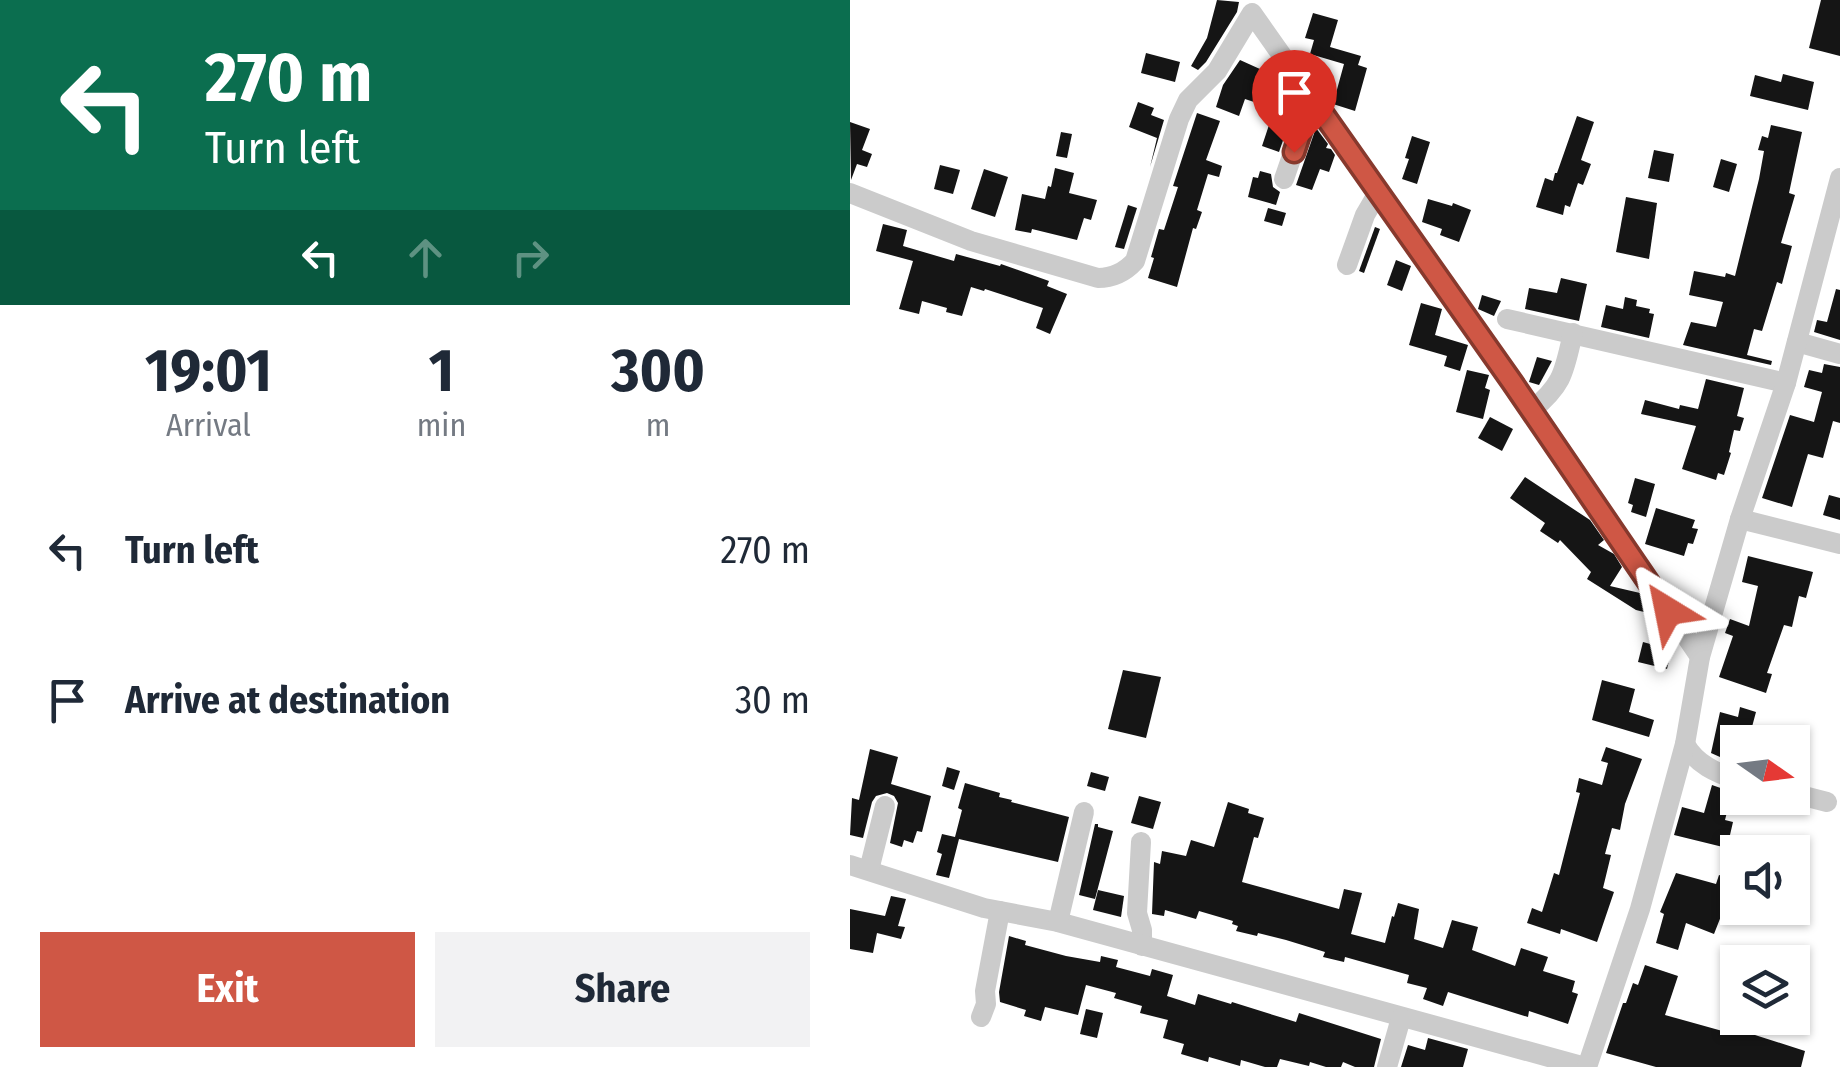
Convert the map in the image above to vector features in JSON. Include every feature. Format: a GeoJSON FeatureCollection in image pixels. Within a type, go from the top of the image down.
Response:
{"type":"FeatureCollection","features":[{"type":"Feature","properties":{"kind":"street"},"geometry":{"type":"LineString","coordinates":[[850,192],[970,241],[1098,278],[1127,270],[1135,260],[1188,100],[1217,71],[1252,13],[1532,410],[1700,657]]}},
{"type":"Feature","properties":{"kind":"street"},"geometry":{"type":"LineString","coordinates":[[1284,179],[1312,98]]}},
{"type":"Feature","properties":{"kind":"street"},"geometry":{"type":"LineString","coordinates":[[885,806],[860,867],[984,908],[1058,922],[1586,1067],[1640,909],[1684,744],[1700,657],[1740,518],[1786,383],[1840,178]]}},
{"type":"Feature","properties":{"kind":"street"},"geometry":{"type":"LineString","coordinates":[[1347,265],[1365,214],[1379,191]]}},
{"type":"Feature","properties":{"kind":"street"},"geometry":{"type":"LineString","coordinates":[[1508,319],[1786,383]]}},
{"type":"Feature","properties":{"kind":"street"},"geometry":{"type":"LineString","coordinates":[[1532,410],[1562,379],[1573,333]]}},
{"type":"Feature","properties":{"kind":"street"},"geometry":{"type":"LineString","coordinates":[[1797,342],[1840,354]]}},
{"type":"Feature","properties":{"kind":"street"},"geometry":{"type":"LineString","coordinates":[[1740,518],[1840,544]]}},
{"type":"Feature","properties":{"kind":"street"},"geometry":{"type":"LineString","coordinates":[[1684,744],[1691,754],[1720,773]]}},
{"type":"Feature","properties":{"kind":"street"},"geometry":{"type":"LineString","coordinates":[[1810,798],[1828,802]]}},
{"type":"Feature","properties":{"kind":"street"},"geometry":{"type":"LineString","coordinates":[[1058,922],[1084,812]]}},
{"type":"Feature","properties":{"kind":"street"},"geometry":{"type":"LineString","coordinates":[[1141,842],[1137,912],[1142,946]]}},
{"type":"Feature","properties":{"kind":"street"},"geometry":{"type":"LineString","coordinates":[[981,1017],[1000,911]]}},
{"type":"Feature","properties":{"kind":"street"},"geometry":{"type":"LineString","coordinates":[[1387,1067],[1401,1018]]}},
{"type":"Feature","properties":{"kind":"building"},"geometry":{"type":"Polygon","coordinates":[[[1217,0],[1239,2],[1237,12],[1198,70],[1191,66],[1207,38],[1217,0]]]}},
{"type":"Feature","properties":{"kind":"building"},"geometry":{"type":"Polygon","coordinates":[[[1821,0],[1840,0],[1840,56],[1809,48],[1821,0]]]}},
{"type":"Feature","properties":{"kind":"building"},"geometry":{"type":"Polygon","coordinates":[[[1313,13],[1338,20],[1330,47],[1361,56],[1358,65],[1367,68],[1355,111],[1333,104],[1344,64],[1310,54],[1314,40],[1305,38],[1313,13]]]}},
{"type":"Feature","properties":{"kind":"building"},"geometry":{"type":"Polygon","coordinates":[[[1146,53],[1180,62],[1175,82],[1141,73],[1146,53]]]}},
{"type":"Feature","properties":{"kind":"building"},"geometry":{"type":"Polygon","coordinates":[[[1240,60],[1271,74],[1265,92],[1270,94],[1266,106],[1245,99],[1239,116],[1216,107],[1223,85],[1240,60]]]}},
{"type":"Feature","properties":{"kind":"building"},"geometry":{"type":"Polygon","coordinates":[[[1783,74],[1814,82],[1808,110],[1750,96],[1755,75],[1781,82],[1783,74]]]}},
{"type":"Feature","properties":{"kind":"building"},"geometry":{"type":"Polygon","coordinates":[[[1277,101],[1295,106],[1279,152],[1262,146],[1277,101]]]}},
{"type":"Feature","properties":{"kind":"building"},"geometry":{"type":"Polygon","coordinates":[[[1138,102],[1154,108],[1151,115],[1164,120],[1150,167],[1157,138],[1129,127],[1138,102]]]}},
{"type":"Feature","properties":{"kind":"building"},"geometry":{"type":"Polygon","coordinates":[[[1197,113],[1220,121],[1206,160],[1222,166],[1219,177],[1208,174],[1197,210],[1202,212],[1196,229],[1193,228],[1177,287],[1148,278],[1159,229],[1164,230],[1178,187],[1173,186],[1197,113]]]}},
{"type":"Feature","properties":{"kind":"building"},"geometry":{"type":"Polygon","coordinates":[[[1577,116],[1594,122],[1581,160],[1591,164],[1583,185],[1578,183],[1563,215],[1536,207],[1545,178],[1553,181],[1557,173],[1577,116]]]}},
{"type":"Feature","properties":{"kind":"building"},"geometry":{"type":"Polygon","coordinates":[[[850,122],[870,129],[862,150],[872,154],[867,167],[857,164],[851,180],[850,122]]]}},
{"type":"Feature","properties":{"kind":"building"},"geometry":{"type":"Polygon","coordinates":[[[1771,125],[1802,132],[1789,193],[1795,195],[1781,243],[1792,246],[1782,284],[1777,282],[1762,331],[1754,329],[1747,355],[1772,361],[1771,365],[1683,345],[1691,322],[1716,327],[1723,302],[1689,295],[1694,271],[1735,276],[1759,179],[1764,151],[1758,150],[1762,136],[1768,138],[1771,125]]]}},
{"type":"Feature","properties":{"kind":"building"},"geometry":{"type":"Polygon","coordinates":[[[1316,128],[1328,144],[1326,148],[1335,155],[1329,172],[1320,169],[1312,190],[1296,185],[1316,128]]]}},
{"type":"Feature","properties":{"kind":"building"},"geometry":{"type":"Polygon","coordinates":[[[1061,132],[1072,134],[1067,158],[1056,156],[1061,132]]]}},
{"type":"Feature","properties":{"kind":"building"},"geometry":{"type":"Polygon","coordinates":[[[1412,136],[1430,142],[1417,184],[1402,179],[1412,136]]]}},
{"type":"Feature","properties":{"kind":"building"},"geometry":{"type":"Polygon","coordinates":[[[1654,150],[1674,154],[1669,182],[1648,178],[1654,150]]]}},
{"type":"Feature","properties":{"kind":"building"},"geometry":{"type":"Polygon","coordinates":[[[1721,159],[1737,164],[1729,192],[1713,187],[1721,159]]]}},
{"type":"Feature","properties":{"kind":"building"},"geometry":{"type":"Polygon","coordinates":[[[940,165],[960,170],[953,194],[934,189],[940,165]]]}},
{"type":"Feature","properties":{"kind":"building"},"geometry":{"type":"Polygon","coordinates":[[[1055,168],[1074,173],[1069,193],[1097,200],[1091,220],[1084,218],[1077,240],[1032,229],[1031,233],[1015,230],[1022,194],[1045,199],[1055,168]]]}},
{"type":"Feature","properties":{"kind":"building"},"geometry":{"type":"Polygon","coordinates":[[[984,169],[1008,177],[995,217],[971,209],[984,169]]]}},
{"type":"Feature","properties":{"kind":"building"},"geometry":{"type":"Polygon","coordinates":[[[1260,171],[1271,174],[1273,187],[1280,192],[1276,205],[1248,197],[1253,177],[1258,178],[1260,171]]]}},
{"type":"Feature","properties":{"kind":"building"},"geometry":{"type":"Polygon","coordinates":[[[1626,197],[1657,203],[1649,259],[1616,252],[1626,197]]]}},
{"type":"Feature","properties":{"kind":"building"},"geometry":{"type":"Polygon","coordinates":[[[1428,199],[1471,210],[1459,242],[1440,235],[1442,229],[1422,222],[1428,199]]]}},
{"type":"Feature","properties":{"kind":"building"},"geometry":{"type":"Polygon","coordinates":[[[1128,205],[1137,208],[1124,249],[1115,247],[1128,205]]]}},
{"type":"Feature","properties":{"kind":"building"},"geometry":{"type":"Polygon","coordinates":[[[1268,208],[1286,213],[1282,226],[1264,221],[1268,208]]]}},
{"type":"Feature","properties":{"kind":"building"},"geometry":{"type":"Polygon","coordinates":[[[883,224],[907,230],[903,246],[954,261],[956,254],[1001,264],[1049,281],[1047,286],[1067,294],[1050,334],[1036,328],[1043,308],[985,289],[971,287],[962,316],[922,301],[919,314],[899,309],[913,261],[876,251],[883,224]]]}},
{"type":"Feature","properties":{"kind":"building"},"geometry":{"type":"Polygon","coordinates":[[[1375,227],[1380,229],[1364,273],[1359,271],[1375,227]]]}},
{"type":"Feature","properties":{"kind":"building"},"geometry":{"type":"Polygon","coordinates":[[[1396,260],[1411,266],[1402,291],[1387,285],[1396,260]]]}},
{"type":"Feature","properties":{"kind":"building"},"geometry":{"type":"Polygon","coordinates":[[[1561,278],[1587,284],[1579,321],[1525,309],[1529,288],[1557,293],[1561,278]]]}},
{"type":"Feature","properties":{"kind":"building"},"geometry":{"type":"Polygon","coordinates":[[[1836,289],[1840,290],[1840,340],[1814,332],[1817,320],[1827,322],[1836,289]]]}},
{"type":"Feature","properties":{"kind":"building"},"geometry":{"type":"Polygon","coordinates":[[[1482,295],[1501,301],[1494,316],[1478,309],[1482,295]]]}},
{"type":"Feature","properties":{"kind":"building"},"geometry":{"type":"Polygon","coordinates":[[[1625,297],[1637,300],[1636,306],[1654,314],[1649,338],[1601,327],[1606,305],[1623,309],[1625,297]]]}},
{"type":"Feature","properties":{"kind":"building"},"geometry":{"type":"Polygon","coordinates":[[[1421,303],[1442,309],[1435,335],[1468,345],[1460,371],[1444,366],[1447,356],[1409,345],[1421,303]]]}},
{"type":"Feature","properties":{"kind":"building"},"geometry":{"type":"Polygon","coordinates":[[[1537,357],[1552,361],[1539,385],[1529,382],[1537,357]]]}},
{"type":"Feature","properties":{"kind":"building"},"geometry":{"type":"Polygon","coordinates":[[[1824,364],[1840,367],[1840,423],[1833,421],[1823,458],[1808,454],[1792,507],[1762,498],[1790,415],[1814,422],[1822,392],[1804,387],[1809,370],[1822,373],[1824,364]]]}},
{"type":"Feature","properties":{"kind":"building"},"geometry":{"type":"Polygon","coordinates":[[[1467,370],[1489,375],[1485,388],[1490,390],[1483,419],[1456,412],[1467,370]]]}},
{"type":"Feature","properties":{"kind":"building"},"geometry":{"type":"Polygon","coordinates":[[[1706,379],[1744,388],[1737,416],[1744,418],[1740,431],[1734,430],[1724,475],[1718,473],[1716,480],[1682,469],[1696,426],[1641,414],[1645,400],[1679,409],[1680,405],[1698,409],[1706,379]]]}},
{"type":"Feature","properties":{"kind":"building"},"geometry":{"type":"Polygon","coordinates":[[[1490,417],[1513,429],[1502,451],[1478,438],[1490,417]]]}},
{"type":"Feature","properties":{"kind":"building"},"geometry":{"type":"Polygon","coordinates":[[[1525,477],[1590,520],[1604,540],[1598,545],[1614,554],[1622,567],[1610,586],[1640,593],[1650,607],[1648,613],[1636,610],[1587,579],[1591,572],[1560,540],[1558,543],[1540,531],[1545,523],[1510,498],[1525,477]]]}},
{"type":"Feature","properties":{"kind":"building"},"geometry":{"type":"Polygon","coordinates":[[[1635,478],[1655,484],[1646,517],[1631,512],[1633,505],[1628,503],[1635,478]]]}},
{"type":"Feature","properties":{"kind":"building"},"geometry":{"type":"Polygon","coordinates":[[[1829,495],[1840,498],[1840,520],[1823,515],[1829,495]]]}},
{"type":"Feature","properties":{"kind":"building"},"geometry":{"type":"Polygon","coordinates":[[[1656,508],[1695,520],[1692,528],[1698,529],[1684,556],[1645,544],[1656,508]]]}},
{"type":"Feature","properties":{"kind":"building"},"geometry":{"type":"Polygon","coordinates":[[[1748,556],[1813,572],[1806,598],[1799,596],[1792,627],[1784,625],[1767,673],[1772,674],[1766,693],[1719,677],[1733,636],[1725,633],[1730,619],[1749,626],[1758,586],[1742,582],[1748,556]]]}},
{"type":"Feature","properties":{"kind":"building"},"geometry":{"type":"Polygon","coordinates":[[[1643,642],[1672,650],[1667,669],[1638,662],[1643,642]]]}},
{"type":"Feature","properties":{"kind":"building"},"geometry":{"type":"Polygon","coordinates":[[[1123,670],[1161,677],[1146,738],[1108,729],[1123,670]]]}},
{"type":"Feature","properties":{"kind":"building"},"geometry":{"type":"Polygon","coordinates":[[[1602,680],[1635,689],[1629,712],[1654,720],[1649,737],[1592,720],[1602,680]]]}},
{"type":"Feature","properties":{"kind":"building"},"geometry":{"type":"Polygon","coordinates":[[[1740,707],[1756,712],[1752,725],[1720,725],[1720,757],[1711,753],[1720,712],[1738,717],[1740,707]]]}},
{"type":"Feature","properties":{"kind":"building"},"geometry":{"type":"Polygon","coordinates":[[[1606,747],[1642,759],[1620,830],[1612,828],[1605,854],[1611,855],[1603,888],[1614,892],[1597,942],[1561,929],[1560,934],[1527,923],[1532,908],[1542,912],[1554,873],[1559,875],[1580,793],[1576,792],[1579,778],[1602,785],[1608,763],[1601,761],[1606,747]]]}},
{"type":"Feature","properties":{"kind":"building"},"geometry":{"type":"Polygon","coordinates":[[[870,749],[898,757],[891,784],[931,796],[922,832],[917,831],[913,843],[904,840],[902,847],[890,843],[898,803],[887,793],[876,796],[872,802],[863,838],[850,835],[852,798],[859,800],[870,749]]]}},
{"type":"Feature","properties":{"kind":"building"},"geometry":{"type":"Polygon","coordinates":[[[947,767],[960,771],[954,790],[942,786],[947,767]]]}},
{"type":"Feature","properties":{"kind":"building"},"geometry":{"type":"Polygon","coordinates":[[[1091,772],[1109,777],[1105,791],[1087,786],[1091,772]]]}},
{"type":"Feature","properties":{"kind":"building"},"geometry":{"type":"Polygon","coordinates":[[[965,783],[1000,793],[999,797],[1011,802],[1069,817],[1058,862],[959,839],[949,878],[936,875],[942,834],[955,837],[965,783]]]}},
{"type":"Feature","properties":{"kind":"building"},"geometry":{"type":"Polygon","coordinates":[[[1712,785],[1720,788],[1720,815],[1733,822],[1730,835],[1720,835],[1720,846],[1674,835],[1682,807],[1704,813],[1712,785]]]}},
{"type":"Feature","properties":{"kind":"building"},"geometry":{"type":"Polygon","coordinates":[[[1139,796],[1161,802],[1153,829],[1131,823],[1139,796]]]}},
{"type":"Feature","properties":{"kind":"building"},"geometry":{"type":"Polygon","coordinates":[[[1228,802],[1264,818],[1258,838],[1254,837],[1242,882],[1339,909],[1344,889],[1362,893],[1351,934],[1385,943],[1398,903],[1419,909],[1414,939],[1443,948],[1452,920],[1478,927],[1472,950],[1515,966],[1521,948],[1548,957],[1543,971],[1575,981],[1572,992],[1578,994],[1568,1024],[1529,1011],[1528,1017],[1448,992],[1443,1006],[1423,999],[1427,988],[1407,983],[1409,975],[1345,957],[1344,962],[1323,957],[1325,952],[1286,940],[1236,931],[1238,926],[1233,921],[1199,911],[1196,919],[1165,910],[1164,916],[1152,914],[1154,862],[1160,864],[1162,851],[1186,856],[1191,840],[1214,847],[1228,802]]]}},
{"type":"Feature","properties":{"kind":"building"},"geometry":{"type":"Polygon","coordinates":[[[1095,824],[1113,831],[1095,899],[1079,895],[1095,824]]]}},
{"type":"Feature","properties":{"kind":"building"},"geometry":{"type":"Polygon","coordinates":[[[1676,873],[1716,884],[1720,875],[1720,919],[1714,934],[1686,923],[1678,950],[1656,943],[1664,914],[1660,912],[1676,873]]]}},
{"type":"Feature","properties":{"kind":"building"},"geometry":{"type":"Polygon","coordinates":[[[1098,890],[1124,896],[1121,917],[1093,910],[1098,890]]]}},
{"type":"Feature","properties":{"kind":"building"},"geometry":{"type":"Polygon","coordinates":[[[891,896],[906,899],[898,926],[905,927],[901,939],[877,933],[873,953],[850,949],[850,909],[885,916],[891,896]]]}},
{"type":"Feature","properties":{"kind":"building"},"geometry":{"type":"Polygon","coordinates":[[[1009,936],[1026,941],[1025,945],[1066,956],[1100,962],[1101,956],[1118,960],[1116,967],[1150,976],[1152,969],[1173,975],[1167,996],[1195,1005],[1198,994],[1296,1022],[1299,1013],[1381,1039],[1374,1067],[1355,1067],[1343,1062],[1341,1067],[1310,1062],[1309,1066],[1280,1059],[1277,1067],[1241,1060],[1240,1066],[1209,1057],[1208,1062],[1181,1054],[1184,1044],[1163,1038],[1168,1020],[1140,1013],[1142,1006],[1114,998],[1116,993],[1086,985],[1078,1015],[1045,1007],[1041,1021],[1024,1016],[1026,1010],[1000,1002],[1009,936]]]}},
{"type":"Feature","properties":{"kind":"building"},"geometry":{"type":"Polygon","coordinates":[[[1645,965],[1678,976],[1665,1015],[1720,1030],[1720,1035],[1755,1035],[1805,1051],[1801,1067],[1656,1067],[1606,1053],[1623,1003],[1633,983],[1638,985],[1645,965]]]}},
{"type":"Feature","properties":{"kind":"building"},"geometry":{"type":"Polygon","coordinates":[[[1086,1009],[1103,1013],[1097,1038],[1080,1034],[1086,1009]]]}},
{"type":"Feature","properties":{"kind":"building"},"geometry":{"type":"Polygon","coordinates":[[[1428,1038],[1468,1049],[1463,1067],[1401,1067],[1408,1045],[1425,1050],[1428,1038]]]}},
{"type":"Feature","properties":{"kind":"route"},"geometry":{"type":"LineString","coordinates":[[1294,152],[1312,98],[1668,611]]}}]}
